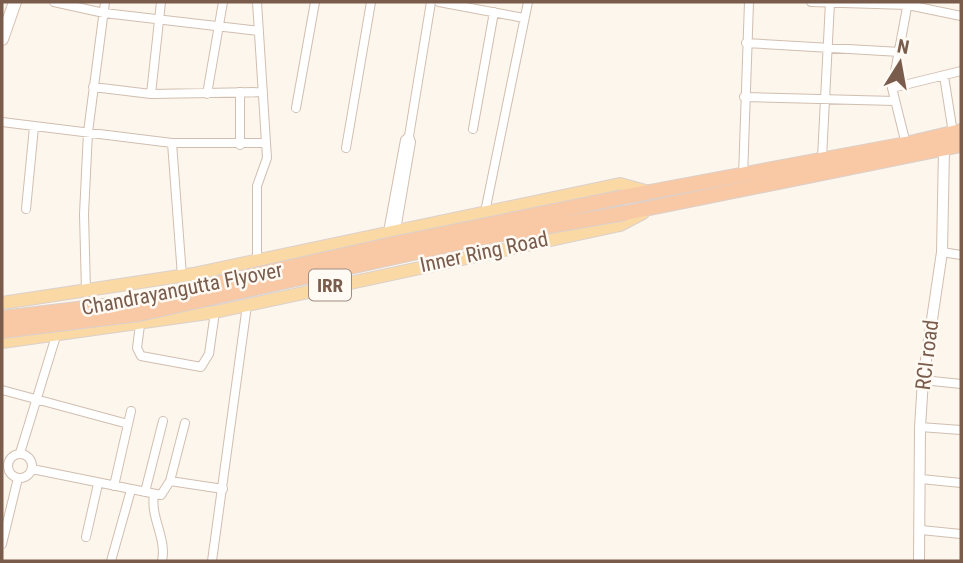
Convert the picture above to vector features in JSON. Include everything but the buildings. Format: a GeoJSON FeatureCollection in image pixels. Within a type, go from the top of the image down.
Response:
{"type":"FeatureCollection","features":[{"type":"Feature","properties":{"kind":"highway","name":"Inner Ring Road"},"geometry":{"type":"LineString","coordinates":[[649,192],[822,158],[959,136]]}},
{"type":"Feature","properties":{"kind":"highway","name":"Inner Ring Road"},"geometry":{"type":"LineString","coordinates":[[653,208],[944,149],[959,136]]}},
{"type":"Feature","properties":{"kind":"highway","name":"Chandrayangutta Flyover"},"geometry":{"type":"LineString","coordinates":[[2,318],[136,302],[429,236],[649,192]]}},
{"type":"Feature","properties":{"kind":"highway","name":"Chandrayangutta Flyover"},"geometry":{"type":"LineString","coordinates":[[2,331],[139,314],[480,238],[653,208]]}},
{"type":"Feature","properties":{"kind":"main road"},"geometry":{"type":"LineString","coordinates":[[2,38],[15,2]]}},
{"type":"Feature","properties":{"kind":"main road","name":"Inner Ring Road"},"geometry":{"type":"LineString","coordinates":[[2,303],[257,262],[620,184],[649,192]]}},
{"type":"Feature","properties":{"kind":"main road","name":"Inner Ring Road"},"geometry":{"type":"LineString","coordinates":[[2,342],[140,325],[215,312],[620,225],[653,208]]}},
{"type":"Feature","properties":{"kind":"main road"},"geometry":{"type":"LineString","coordinates":[[2,297],[54,291],[74,293],[75,333]]}},
{"type":"Feature","properties":{"kind":"street"},"geometry":{"type":"LineString","coordinates":[[54,2],[104,13],[259,31]]}},
{"type":"Feature","properties":{"kind":"street"},"geometry":{"type":"LineString","coordinates":[[74,293],[88,132],[105,2]]}},
{"type":"Feature","properties":{"kind":"street"},"geometry":{"type":"LineString","coordinates":[[151,94],[161,2]]}},
{"type":"Feature","properties":{"kind":"street"},"geometry":{"type":"LineString","coordinates":[[207,94],[223,2]]}},
{"type":"Feature","properties":{"kind":"street"},"geometry":{"type":"LineString","coordinates":[[257,2],[266,163],[257,187],[257,262]]}},
{"type":"Feature","properties":{"kind":"street"},"geometry":{"type":"LineString","coordinates":[[296,108],[315,2]]}},
{"type":"Feature","properties":{"kind":"street"},"geometry":{"type":"LineString","coordinates":[[346,148],[371,2]]}},
{"type":"Feature","properties":{"kind":"street"},"geometry":{"type":"LineString","coordinates":[[392,231],[405,141],[409,136],[431,2]]}},
{"type":"Feature","properties":{"kind":"street"},"geometry":{"type":"LineString","coordinates":[[439,2],[524,18]]}},
{"type":"Feature","properties":{"kind":"street"},"geometry":{"type":"LineString","coordinates":[[485,212],[528,2]]}},
{"type":"Feature","properties":{"kind":"street"},"geometry":{"type":"LineString","coordinates":[[743,190],[749,2]]}},
{"type":"Feature","properties":{"kind":"street"},"geometry":{"type":"LineString","coordinates":[[811,2],[908,3],[961,16]]}},
{"type":"Feature","properties":{"kind":"street"},"geometry":{"type":"LineString","coordinates":[[822,158],[830,3]]}},
{"type":"Feature","properties":{"kind":"street"},"geometry":{"type":"LineString","coordinates":[[906,144],[892,88],[908,3]]}},
{"type":"Feature","properties":{"kind":"street"},"geometry":{"type":"LineString","coordinates":[[473,129],[494,12]]}},
{"type":"Feature","properties":{"kind":"street"},"geometry":{"type":"LineString","coordinates":[[746,43],[900,52]]}},
{"type":"Feature","properties":{"kind":"street"},"geometry":{"type":"LineString","coordinates":[[892,88],[961,71]]}},
{"type":"Feature","properties":{"kind":"street"},"geometry":{"type":"LineString","coordinates":[[944,76],[959,136]]}},
{"type":"Feature","properties":{"kind":"street"},"geometry":{"type":"LineString","coordinates":[[93,87],[151,94],[263,92]]}},
{"type":"Feature","properties":{"kind":"street"},"geometry":{"type":"LineString","coordinates":[[240,92],[240,145]]}},
{"type":"Feature","properties":{"kind":"street"},"geometry":{"type":"LineString","coordinates":[[744,97],[895,101]]}},
{"type":"Feature","properties":{"kind":"street"},"geometry":{"type":"LineString","coordinates":[[2,122],[172,143],[264,143]]}},
{"type":"Feature","properties":{"kind":"street"},"geometry":{"type":"LineString","coordinates":[[26,209],[34,127]]}},
{"type":"Feature","properties":{"kind":"street"},"geometry":{"type":"LineString","coordinates":[[172,143],[182,276]]}},
{"type":"Feature","properties":{"kind":"street","name":"RCI road"},"geometry":{"type":"LineString","coordinates":[[919,561],[920,426],[923,380],[942,252],[944,149]]}},
{"type":"Feature","properties":{"kind":"street"},"geometry":{"type":"LineString","coordinates":[[942,252],[961,254]]}},
{"type":"Feature","properties":{"kind":"street"},"geometry":{"type":"LineString","coordinates":[[212,561],[247,305]]}},
{"type":"Feature","properties":{"kind":"street"},"geometry":{"type":"LineString","coordinates":[[140,325],[137,348],[141,356],[201,366],[209,354],[215,312]]}},
{"type":"Feature","properties":{"kind":"street"},"geometry":{"type":"LineString","coordinates":[[20,453],[30,458],[32,470],[28,475],[18,478],[11,474],[5,464],[20,453],[56,336]]}},
{"type":"Feature","properties":{"kind":"street"},"geometry":{"type":"LineString","coordinates":[[923,380],[961,384]]}},
{"type":"Feature","properties":{"kind":"street"},"geometry":{"type":"LineString","coordinates":[[2,390],[128,424]]}},
{"type":"Feature","properties":{"kind":"street"},"geometry":{"type":"LineString","coordinates":[[114,486],[131,411]]}},
{"type":"Feature","properties":{"kind":"street"},"geometry":{"type":"LineString","coordinates":[[162,561],[165,549],[149,493],[163,421]]}},
{"type":"Feature","properties":{"kind":"street"},"geometry":{"type":"LineString","coordinates":[[32,470],[163,494],[170,481],[185,423]]}},
{"type":"Feature","properties":{"kind":"street"},"geometry":{"type":"LineString","coordinates":[[920,426],[961,430]]}},
{"type":"Feature","properties":{"kind":"street"},"geometry":{"type":"LineString","coordinates":[[2,544],[18,478]]}},
{"type":"Feature","properties":{"kind":"street"},"geometry":{"type":"LineString","coordinates":[[921,479],[961,483]]}},
{"type":"Feature","properties":{"kind":"street"},"geometry":{"type":"LineString","coordinates":[[170,481],[223,489]]}},
{"type":"Feature","properties":{"kind":"street"},"geometry":{"type":"LineString","coordinates":[[86,537],[98,484]]}},
{"type":"Feature","properties":{"kind":"street"},"geometry":{"type":"LineString","coordinates":[[111,561],[131,489]]}},
{"type":"Feature","properties":{"kind":"street"},"geometry":{"type":"LineString","coordinates":[[921,530],[961,534]]}}]}
